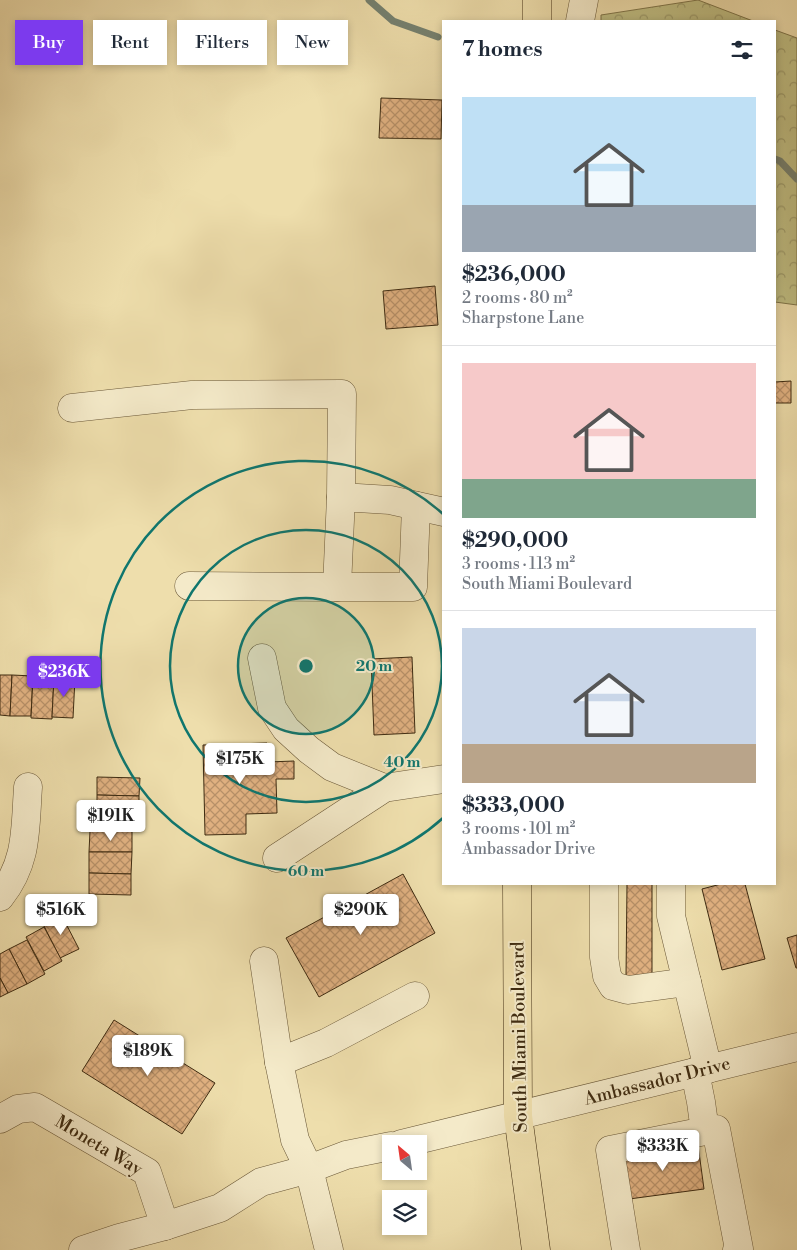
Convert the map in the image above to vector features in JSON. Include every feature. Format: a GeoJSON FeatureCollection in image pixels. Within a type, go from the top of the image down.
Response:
{"type":"FeatureCollection","features":[{"type":"Feature","properties":{"kind":"main road"},"geometry":{"type":"LineString","coordinates":[[537,0],[537,20]]}},
{"type":"Feature","properties":{"kind":"main road","name":"South Miami Boulevard"},"geometry":{"type":"LineString","coordinates":[[517,885],[518,1116],[536,1250]]}},
{"type":"Feature","properties":{"kind":"street"},"geometry":{"type":"LineString","coordinates":[[580,20],[584,0]]}},
{"type":"Feature","properties":{"kind":"street"},"geometry":{"type":"LineString","coordinates":[[72,408],[192,395],[342,394],[337,587]]}},
{"type":"Feature","properties":{"kind":"street"},"geometry":{"type":"LineString","coordinates":[[340,497],[390,500],[442,512]]}},
{"type":"Feature","properties":{"kind":"street"},"geometry":{"type":"LineString","coordinates":[[189,586],[413,587],[416,506]]}},
{"type":"Feature","properties":{"kind":"street"},"geometry":{"type":"LineString","coordinates":[[262,658],[272,708],[286,729],[309,750],[332,767],[384,788]]}},
{"type":"Feature","properties":{"kind":"street"},"geometry":{"type":"LineString","coordinates":[[277,858],[384,788],[442,779]]}},
{"type":"Feature","properties":{"kind":"street"},"geometry":{"type":"LineString","coordinates":[[0,897],[13,880],[25,843],[28,787]]}},
{"type":"Feature","properties":{"kind":"street"},"geometry":{"type":"LineString","coordinates":[[604,885],[604,957],[607,976],[613,986],[628,990],[687,982]]}},
{"type":"Feature","properties":{"kind":"street"},"geometry":{"type":"LineString","coordinates":[[670,885],[671,916],[687,982],[702,1070],[701,1102],[705,1131]]}},
{"type":"Feature","properties":{"kind":"street"},"geometry":{"type":"LineString","coordinates":[[264,961],[279,1062],[295,1140],[309,1169],[329,1250]]}},
{"type":"Feature","properties":{"kind":"street"},"geometry":{"type":"LineString","coordinates":[[279,1062],[326,1043],[415,996]]}},
{"type":"Feature","properties":{"kind":"street","name":"Ambassador Drive"},"geometry":{"type":"LineString","coordinates":[[428,1138],[797,1047]]}},
{"type":"Feature","properties":{"kind":"street","name":"Moneta Way"},"geometry":{"type":"LineString","coordinates":[[0,1119],[18,1109],[36,1107],[147,1172],[165,1226]]}},
{"type":"Feature","properties":{"kind":"street"},"geometry":{"type":"LineString","coordinates":[[626,1250],[610,1150],[716,1129],[738,1250]]}},
{"type":"Feature","properties":{"kind":"street"},"geometry":{"type":"LineString","coordinates":[[83,1250],[220,1208],[261,1182],[309,1169],[346,1155],[382,1148]]}},
{"type":"Feature","properties":{"kind":"green space"},"geometry":{"type":"Polygon","coordinates":[[[698,0],[750,20],[601,20],[601,15],[698,0]]]}},
{"type":"Feature","properties":{"kind":"green space"},"geometry":{"type":"Polygon","coordinates":[[[776,30],[797,38],[797,305],[776,302],[776,30]]]}},
{"type":"Feature","properties":{"kind":"building"},"geometry":{"type":"Polygon","coordinates":[[[381,98],[442,100],[441,139],[379,138],[381,98]]]}},
{"type":"Feature","properties":{"kind":"building"},"geometry":{"type":"Polygon","coordinates":[[[435,286],[438,325],[386,329],[383,291],[435,286]]]}},
{"type":"Feature","properties":{"kind":"building"},"geometry":{"type":"Polygon","coordinates":[[[791,381],[791,403],[776,403],[776,382],[791,381]]]}},
{"type":"Feature","properties":{"kind":"building"},"geometry":{"type":"Polygon","coordinates":[[[412,657],[415,733],[374,735],[371,659],[412,657]]]}},
{"type":"Feature","properties":{"kind":"building"},"geometry":{"type":"Polygon","coordinates":[[[0,675],[12,675],[10,716],[0,715],[0,675]]]}},
{"type":"Feature","properties":{"kind":"building"},"geometry":{"type":"Polygon","coordinates":[[[12,675],[33,676],[31,716],[10,716],[12,675]]]}},
{"type":"Feature","properties":{"kind":"building"},"geometry":{"type":"Polygon","coordinates":[[[33,676],[54,677],[52,719],[31,718],[33,676]]]}},
{"type":"Feature","properties":{"kind":"building"},"geometry":{"type":"Polygon","coordinates":[[[54,677],[75,678],[73,718],[52,717],[54,677]]]}},
{"type":"Feature","properties":{"kind":"building"},"geometry":{"type":"Polygon","coordinates":[[[267,743],[268,762],[294,761],[294,779],[276,779],[277,813],[246,814],[246,834],[205,835],[203,745],[267,743]]]}},
{"type":"Feature","properties":{"kind":"building"},"geometry":{"type":"Polygon","coordinates":[[[97,777],[140,778],[139,796],[97,795],[97,777]]]}},
{"type":"Feature","properties":{"kind":"building"},"geometry":{"type":"Polygon","coordinates":[[[97,795],[139,796],[139,814],[97,813],[97,795]]]}},
{"type":"Feature","properties":{"kind":"building"},"geometry":{"type":"Polygon","coordinates":[[[97,813],[139,814],[139,831],[97,831],[97,813]]]}},
{"type":"Feature","properties":{"kind":"building"},"geometry":{"type":"Polygon","coordinates":[[[90,831],[132,831],[132,852],[89,852],[90,831]]]}},
{"type":"Feature","properties":{"kind":"building"},"geometry":{"type":"Polygon","coordinates":[[[89,852],[132,852],[131,874],[89,873],[89,852]]]}},
{"type":"Feature","properties":{"kind":"building"},"geometry":{"type":"Polygon","coordinates":[[[89,873],[131,874],[131,895],[89,894],[89,873]]]}},
{"type":"Feature","properties":{"kind":"building"},"geometry":{"type":"Polygon","coordinates":[[[403,874],[435,933],[319,997],[286,938],[403,874]]]}},
{"type":"Feature","properties":{"kind":"building"},"geometry":{"type":"Polygon","coordinates":[[[627,885],[652,885],[652,978],[626,977],[627,885]]]}},
{"type":"Feature","properties":{"kind":"building"},"geometry":{"type":"Polygon","coordinates":[[[717,885],[745,885],[765,959],[722,970],[702,889],[717,885]]]}},
{"type":"Feature","properties":{"kind":"building"},"geometry":{"type":"Polygon","coordinates":[[[61,914],[79,949],[60,958],[43,924],[61,914]]]}},
{"type":"Feature","properties":{"kind":"building"},"geometry":{"type":"Polygon","coordinates":[[[44,927],[62,961],[44,971],[26,937],[44,927]]]}},
{"type":"Feature","properties":{"kind":"building"},"geometry":{"type":"Polygon","coordinates":[[[797,935],[797,968],[796,968],[787,938],[797,935]]]}},
{"type":"Feature","properties":{"kind":"building"},"geometry":{"type":"Polygon","coordinates":[[[27,940],[45,974],[27,984],[9,949],[27,940]]]}},
{"type":"Feature","properties":{"kind":"building"},"geometry":{"type":"Polygon","coordinates":[[[9,949],[27,984],[8,993],[0,978],[0,954],[9,949]]]}},
{"type":"Feature","properties":{"kind":"building"},"geometry":{"type":"Polygon","coordinates":[[[0,978],[8,993],[0,997],[0,978]]]}},
{"type":"Feature","properties":{"kind":"building"},"geometry":{"type":"Polygon","coordinates":[[[114,1020],[215,1083],[182,1134],[82,1071],[114,1020]]]}},
{"type":"Feature","properties":{"kind":"building"},"geometry":{"type":"Polygon","coordinates":[[[698,1145],[704,1189],[629,1199],[622,1155],[698,1145]]]}},
{"type":"Feature","properties":{"kind":"waterway"},"geometry":{"type":"LineString","coordinates":[[369,0],[393,21],[438,37]]}},
{"type":"Feature","properties":{"kind":"waterway"},"geometry":{"type":"LineString","coordinates":[[776,159],[780,161],[797,179]]}}]}
